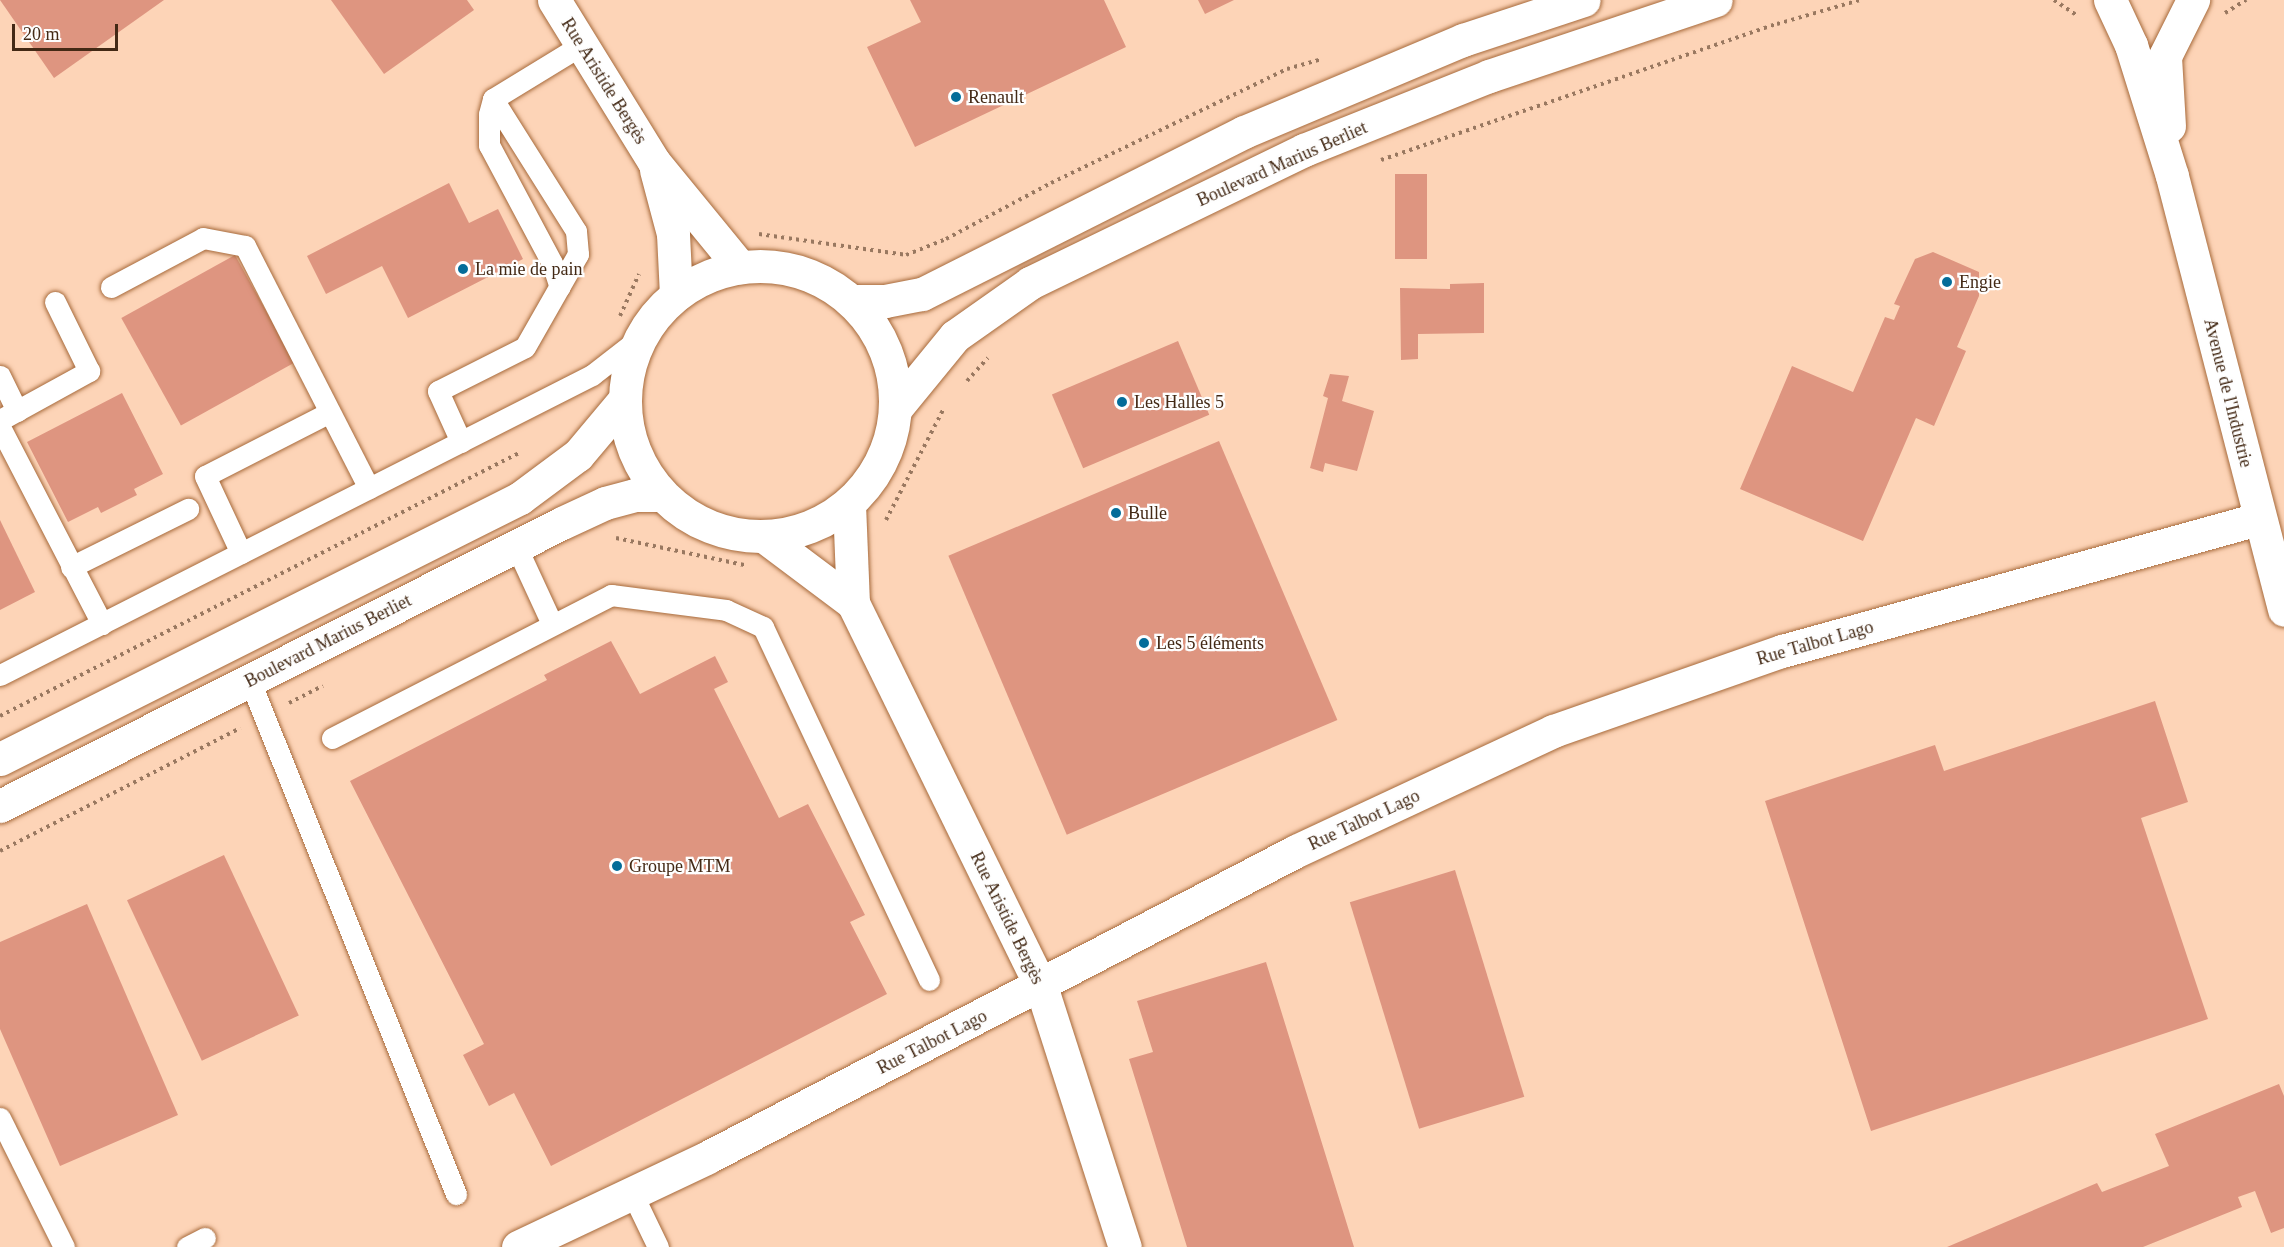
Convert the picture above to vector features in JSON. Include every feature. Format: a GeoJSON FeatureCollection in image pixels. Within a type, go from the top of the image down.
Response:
{"type":"FeatureCollection","features":[{"type":"Feature","properties":{"kind":"street","name":"Rue Aristide Bergès"},"geometry":{"type":"LineString","coordinates":[[554,0],[654,162],[740,267]]}},
{"type":"Feature","properties":{"kind":"street"},"geometry":{"type":"LineString","coordinates":[[852,301],[885,301],[922,294],[1245,132],[1463,40],[1584,0]]}},
{"type":"Feature","properties":{"kind":"street","name":"Boulevard Marius Berliet"},"geometry":{"type":"LineString","coordinates":[[896,408],[955,336],[982,313],[1041,278],[1304,150],[1489,76],[1716,0]]}},
{"type":"Feature","properties":{"kind":"street","name":"Avenue de l'Industrie"},"geometry":{"type":"LineString","coordinates":[[2110,0],[2131,45],[2172,176],[2271,536],[2284,610]]}},
{"type":"Feature","properties":{"kind":"street","name":"Avenue de l'Industrie"},"geometry":{"type":"LineString","coordinates":[[2172,176],[2165,56],[2193,0]]}},
{"type":"Feature","properties":{"kind":"street","name":"Rue Aristide Bergès"},"geometry":{"type":"LineString","coordinates":[[654,162],[673,234],[676,295]]}},
{"type":"Feature","properties":{"kind":"street"},"geometry":{"type":"LineString","coordinates":[[780,266],[819,278],[852,301],[877,332],[889,359],[896,408],[882,461],[849,504],[810,528],[765,537],[719,531],[688,514],[662,495],[649,478],[630,441],[624,399],[629,367],[641,337],[676,295],[740,267],[780,266]]}},
{"type":"Feature","properties":{"kind":"street"},"geometry":{"type":"LineString","coordinates":[[0,759],[520,498],[578,455],[624,399]]}},
{"type":"Feature","properties":{"kind":"street","name":"Boulevard Marius Berliet"},"geometry":{"type":"LineString","coordinates":[[0,806],[605,503],[635,495],[662,495]]}},
{"type":"Feature","properties":{"kind":"street","name":"Rue Aristide Bergès"},"geometry":{"type":"LineString","coordinates":[[849,504],[853,603],[1041,986],[1125,1247]]}},
{"type":"Feature","properties":{"kind":"street","name":"Rue Talbot Lago"},"geometry":{"type":"LineString","coordinates":[[518,1247],[632,1193],[1041,986],[1296,851],[1553,731],[1782,651],[2271,536]]}},
{"type":"Feature","properties":{"kind":"street","name":"Rue Aristide Bergès"},"geometry":{"type":"LineString","coordinates":[[765,537],[853,603]]}},
{"type":"Feature","properties":{"kind":"lane"},"geometry":{"type":"LineString","coordinates":[[560,286],[552,263],[489,145],[489,114],[493,99],[583,44]]}},
{"type":"Feature","properties":{"kind":"lane"},"geometry":{"type":"LineString","coordinates":[[461,442],[438,391],[525,347],[578,254],[576,231],[493,99]]}},
{"type":"Feature","properties":{"kind":"lane"},"geometry":{"type":"LineString","coordinates":[[111,287],[203,238],[245,246],[369,488]]}},
{"type":"Feature","properties":{"kind":"lane"},"geometry":{"type":"LineString","coordinates":[[0,376],[9,416],[89,371],[54,302]]}},
{"type":"Feature","properties":{"kind":"lane"},"geometry":{"type":"LineString","coordinates":[[0,675],[592,375],[641,337]]}},
{"type":"Feature","properties":{"kind":"lane"},"geometry":{"type":"LineString","coordinates":[[241,553],[205,476],[330,412]]}},
{"type":"Feature","properties":{"kind":"lane"},"geometry":{"type":"LineString","coordinates":[[0,427],[102,624]]}},
{"type":"Feature","properties":{"kind":"lane"},"geometry":{"type":"LineString","coordinates":[[71,567],[188,509]]}},
{"type":"Feature","properties":{"kind":"lane"},"geometry":{"type":"LineString","coordinates":[[516,546],[552,624]]}},
{"type":"Feature","properties":{"kind":"lane"},"geometry":{"type":"LineString","coordinates":[[332,738],[611,595],[726,610],[763,627],[929,980]]}},
{"type":"Feature","properties":{"kind":"lane"},"geometry":{"type":"LineString","coordinates":[[250,681],[262,717],[456,1194]]}},
{"type":"Feature","properties":{"kind":"lane"},"geometry":{"type":"LineString","coordinates":[[0,1118],[64,1247]]}},
{"type":"Feature","properties":{"kind":"lane"},"geometry":{"type":"LineString","coordinates":[[632,1193],[658,1247]]}},
{"type":"Feature","properties":{"kind":"path"},"geometry":{"type":"LineString","coordinates":[[1368,164],[1777,24],[1860,0]]}},
{"type":"Feature","properties":{"kind":"path"},"geometry":{"type":"LineString","coordinates":[[749,229],[758,234],[906,255],[946,239],[1051,183],[1287,69],[1332,56]]}},
{"type":"Feature","properties":{"kind":"path"},"geometry":{"type":"LineString","coordinates":[[962,387],[994,354]]}},
{"type":"Feature","properties":{"kind":"path"},"geometry":{"type":"LineString","coordinates":[[881,530],[946,404]]}},
{"type":"Feature","properties":{"kind":"path"},"geometry":{"type":"LineString","coordinates":[[606,543],[616,538],[751,567]]}},
{"type":"Feature","properties":{"kind":"path"},"geometry":{"type":"LineString","coordinates":[[0,851],[325,685]]}},
{"type":"Feature","properties":{"kind":"building"},"geometry":{"type":"Polygon","coordinates":[[[0,0],[164,0],[54,78],[0,0]]]}},
{"type":"Feature","properties":{"kind":"building"},"geometry":{"type":"Polygon","coordinates":[[[331,0],[467,0],[474,10],[384,74],[331,0]]]}},
{"type":"Feature","properties":{"kind":"building","name":"Renault"},"geometry":{"type":"Polygon","coordinates":[[[910,0],[1104,0],[1126,47],[915,147],[867,47],[921,22],[910,0]]]}},
{"type":"Feature","properties":{"kind":"building"},"geometry":{"type":"Polygon","coordinates":[[[1198,0],[1234,0],[1205,14],[1198,0]]]}},
{"type":"Feature","properties":{"kind":"building"},"geometry":{"type":"Polygon","coordinates":[[[1395,174],[1427,174],[1427,259],[1395,259],[1395,174]]]}},
{"type":"Feature","properties":{"kind":"building"},"geometry":{"type":"Polygon","coordinates":[[[449,183],[469,223],[498,209],[523,259],[408,318],[382,266],[326,294],[307,256],[449,183]]]}},
{"type":"Feature","properties":{"kind":"building"},"geometry":{"type":"Polygon","coordinates":[[[1933,252],[1979,272],[1979,296],[1957,347],[1966,351],[1934,426],[1916,418],[1863,541],[1740,489],[1792,366],[1853,392],[1885,317],[1894,320],[1900,306],[1894,304],[1915,259],[1933,252]]]}},
{"type":"Feature","properties":{"kind":"building"},"geometry":{"type":"Polygon","coordinates":[[[235,255],[295,363],[181,426],[121,318],[235,255]]]}},
{"type":"Feature","properties":{"kind":"building"},"geometry":{"type":"Polygon","coordinates":[[[1484,283],[1484,333],[1418,334],[1418,359],[1401,360],[1400,288],[1450,289],[1450,284],[1484,283]]]}},
{"type":"Feature","properties":{"kind":"building"},"geometry":{"type":"Polygon","coordinates":[[[1178,341],[1209,415],[1083,468],[1052,395],[1178,341]]]}},
{"type":"Feature","properties":{"kind":"building"},"geometry":{"type":"Polygon","coordinates":[[[1330,374],[1349,376],[1342,401],[1374,411],[1357,471],[1325,463],[1323,472],[1310,468],[1328,398],[1323,396],[1330,374]]]}},
{"type":"Feature","properties":{"kind":"building"},"geometry":{"type":"Polygon","coordinates":[[[122,393],[163,474],[134,489],[137,495],[101,513],[98,507],[68,522],[27,442],[122,393]]]}},
{"type":"Feature","properties":{"kind":"building","name":"Les 5 éléments"},"geometry":{"type":"Polygon","coordinates":[[[1219,441],[1337,720],[1067,835],[948,556],[1219,441]]]}},
{"type":"Feature","properties":{"kind":"building"},"geometry":{"type":"Polygon","coordinates":[[[0,520],[35,592],[0,610],[0,520]]]}},
{"type":"Feature","properties":{"kind":"building","name":"Groupe MTM"},"geometry":{"type":"Polygon","coordinates":[[[611,641],[640,694],[715,656],[728,682],[714,689],[779,818],[808,804],[865,915],[850,922],[887,994],[551,1166],[514,1093],[489,1106],[463,1055],[484,1044],[350,781],[547,680],[544,675],[611,641]]]}},
{"type":"Feature","properties":{"kind":"building"},"geometry":{"type":"Polygon","coordinates":[[[2155,701],[2188,802],[2141,818],[2208,1019],[1871,1131],[1765,801],[1935,745],[1944,771],[2155,701]]]}},
{"type":"Feature","properties":{"kind":"building"},"geometry":{"type":"Polygon","coordinates":[[[224,855],[299,1015],[202,1061],[127,900],[224,855]]]}},
{"type":"Feature","properties":{"kind":"building"},"geometry":{"type":"Polygon","coordinates":[[[1455,870],[1524,1097],[1419,1129],[1350,902],[1455,870]]]}},
{"type":"Feature","properties":{"kind":"building"},"geometry":{"type":"Polygon","coordinates":[[[87,904],[178,1115],[60,1166],[0,1029],[0,942],[87,904]]]}},
{"type":"Feature","properties":{"kind":"building"},"geometry":{"type":"Polygon","coordinates":[[[1266,962],[1354,1247],[1187,1247],[1129,1059],[1153,1052],[1137,1001],[1266,962]]]}},
{"type":"Feature","properties":{"kind":"building"},"geometry":{"type":"Polygon","coordinates":[[[2279,1084],[2284,1096],[2284,1228],[2271,1233],[2255,1191],[2238,1197],[2242,1207],[2143,1247],[1947,1247],[2097,1183],[2102,1192],[2169,1166],[2155,1134],[2279,1084]]]}},
{"type":"Feature","properties":{"kind":"place","name":"Renault"},"geometry":{"type":"Point","coordinates":[956,97]}},
{"type":"Feature","properties":{"kind":"place","name":"La mie de pain"},"geometry":{"type":"Point","coordinates":[463,269]}},
{"type":"Feature","properties":{"kind":"place","name":"Engie"},"geometry":{"type":"Point","coordinates":[1947,282]}},
{"type":"Feature","properties":{"kind":"place","name":"Les Halles 5"},"geometry":{"type":"Point","coordinates":[1122,402]}},
{"type":"Feature","properties":{"kind":"place","name":"Bulle"},"geometry":{"type":"Point","coordinates":[1116,513]}},
{"type":"Feature","properties":{"kind":"place","name":"Les 5 éléments"},"geometry":{"type":"Point","coordinates":[1144,643]}},
{"type":"Feature","properties":{"kind":"place","name":"Groupe MTM"},"geometry":{"type":"Point","coordinates":[617,866]}}]}
